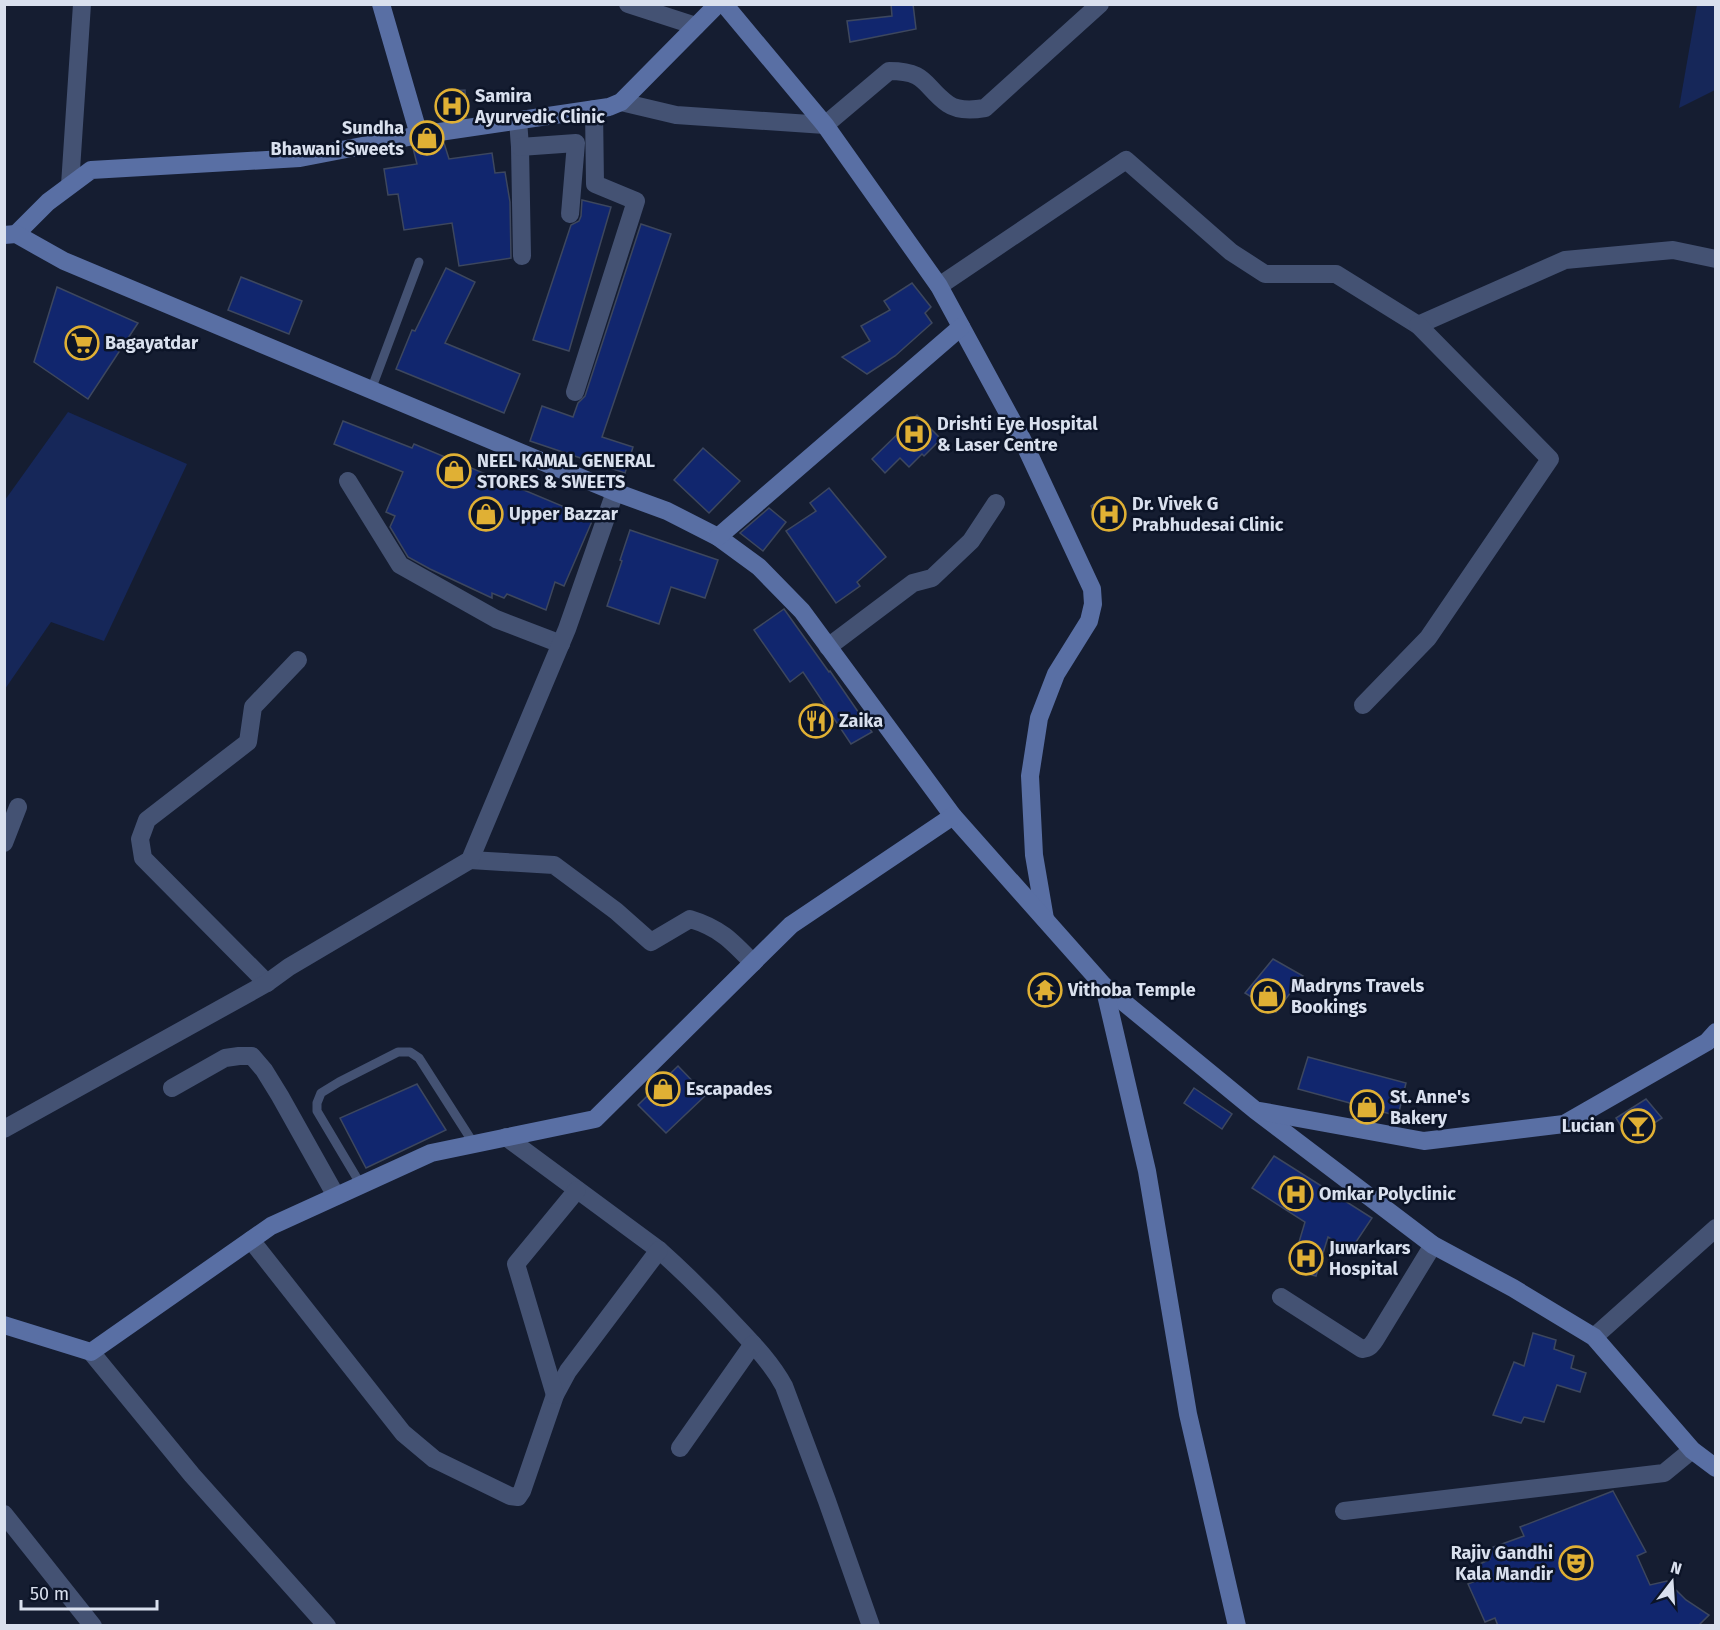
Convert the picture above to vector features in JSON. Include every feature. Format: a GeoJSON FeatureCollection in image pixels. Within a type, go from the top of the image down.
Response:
{"type":"FeatureCollection","features":[{"type":"Feature","properties":{"kind":"street"},"geometry":{"type":"LineString","coordinates":[[70,186],[82,4]]}},
{"type":"Feature","properties":{"kind":"street"},"geometry":{"type":"LineString","coordinates":[[381,4],[419,135]]}},
{"type":"Feature","properties":{"kind":"street"},"geometry":{"type":"LineString","coordinates":[[628,4],[696,26]]}},
{"type":"Feature","properties":{"kind":"street"},"geometry":{"type":"LineString","coordinates":[[718,4],[621,102],[609,107],[419,135],[300,158],[91,170],[10,234],[64,261],[615,492],[667,511],[718,537],[759,567],[802,611],[953,816],[1104,986],[1255,1110],[1433,1245],[1513,1288],[1594,1336],[1692,1450],[1716,1468]]}},
{"type":"Feature","properties":{"kind":"street"},"geometry":{"type":"LineString","coordinates":[[724,4],[825,125],[939,286],[1022,439],[1092,589],[1093,604],[1089,621],[1056,674],[1039,718],[1030,776],[1034,855],[1045,919]]}},
{"type":"Feature","properties":{"kind":"street"},"geometry":{"type":"LineString","coordinates":[[621,102],[676,115],[825,125],[889,71],[902,71],[920,76],[949,105],[968,110],[985,108],[1100,4]]}},
{"type":"Feature","properties":{"kind":"street"},"geometry":{"type":"LineString","coordinates":[[575,392],[636,201],[596,184],[594,109]]}},
{"type":"Feature","properties":{"kind":"street"},"geometry":{"type":"LineString","coordinates":[[518,120],[522,256]]}},
{"type":"Feature","properties":{"kind":"street"},"geometry":{"type":"LineString","coordinates":[[520,147],[576,143],[570,214]]}},
{"type":"Feature","properties":{"kind":"street"},"geometry":{"type":"LineString","coordinates":[[939,286],[1126,160],[1231,252],[1265,274],[1336,274],[1418,325],[1550,459],[1428,639],[1363,705]]}},
{"type":"Feature","properties":{"kind":"street"},"geometry":{"type":"LineString","coordinates":[[1418,325],[1564,260],[1673,250],[1716,259]]}},
{"type":"Feature","properties":{"kind":"street"},"geometry":{"type":"LineString","coordinates":[[718,537],[961,327]]}},
{"type":"Feature","properties":{"kind":"street"},"geometry":{"type":"LineString","coordinates":[[348,481],[400,565],[496,619],[561,644]]}},
{"type":"Feature","properties":{"kind":"street"},"geometry":{"type":"LineString","coordinates":[[470,860],[561,644],[615,492]]}},
{"type":"Feature","properties":{"kind":"street"},"geometry":{"type":"LineString","coordinates":[[828,647],[913,583],[932,578],[971,541],[996,503]]}},
{"type":"Feature","properties":{"kind":"street"},"geometry":{"type":"LineString","coordinates":[[267,983],[143,858],[140,839],[147,820],[248,742],[253,707],[298,660]]}},
{"type":"Feature","properties":{"kind":"street"},"geometry":{"type":"LineString","coordinates":[[4,843],[18,807]]}},
{"type":"Feature","properties":{"kind":"street"},"geometry":{"type":"LineString","coordinates":[[91,1352],[270,1226],[431,1153],[595,1119],[791,925],[953,816]]}},
{"type":"Feature","properties":{"kind":"street"},"geometry":{"type":"LineString","coordinates":[[4,1129],[267,983],[289,967],[470,860],[554,865],[616,911],[651,942],[690,918],[725,934],[753,963]]}},
{"type":"Feature","properties":{"kind":"street"},"geometry":{"type":"LineString","coordinates":[[1104,986],[1147,1171],[1188,1414],[1237,1626]]}},
{"type":"Feature","properties":{"kind":"street"},"geometry":{"type":"LineString","coordinates":[[1255,1110],[1424,1142],[1564,1124],[1707,1042],[1716,1032]]}},
{"type":"Feature","properties":{"kind":"street"},"geometry":{"type":"LineString","coordinates":[[172,1088],[225,1058],[252,1056],[280,1096],[336,1196]]}},
{"type":"Feature","properties":{"kind":"street"},"geometry":{"type":"LineString","coordinates":[[506,1137],[659,1250],[701,1288],[753,1344],[776,1373],[784,1386],[871,1626]]}},
{"type":"Feature","properties":{"kind":"street"},"geometry":{"type":"LineString","coordinates":[[555,1395],[516,1264],[577,1190]]}},
{"type":"Feature","properties":{"kind":"street"},"geometry":{"type":"LineString","coordinates":[[1594,1336],[1716,1228]]}},
{"type":"Feature","properties":{"kind":"street"},"geometry":{"type":"LineString","coordinates":[[251,1240],[403,1433],[434,1459],[510,1496],[518,1497],[555,1395],[568,1371],[659,1250]]}},
{"type":"Feature","properties":{"kind":"street"},"geometry":{"type":"LineString","coordinates":[[1281,1297],[1362,1349],[1367,1349],[1375,1340],[1433,1245]]}},
{"type":"Feature","properties":{"kind":"street"},"geometry":{"type":"LineString","coordinates":[[4,1324],[91,1352],[192,1474],[327,1626]]}},
{"type":"Feature","properties":{"kind":"street"},"geometry":{"type":"LineString","coordinates":[[680,1448],[753,1344]]}},
{"type":"Feature","properties":{"kind":"street"},"geometry":{"type":"LineString","coordinates":[[1344,1511],[1664,1473],[1692,1450]]}},
{"type":"Feature","properties":{"kind":"street"},"geometry":{"type":"LineString","coordinates":[[4,1514],[93,1626]]}},
{"type":"Feature","properties":{"kind":"lane"},"geometry":{"type":"LineString","coordinates":[[371,390],[418,262]]}},
{"type":"Feature","properties":{"kind":"lane"},"geometry":{"type":"LineString","coordinates":[[360,1185],[317,1111],[316,1102],[321,1093],[339,1082],[398,1052],[410,1052],[419,1058],[474,1144]]}},
{"type":"Feature","properties":{"kind":"shaded area"},"geometry":{"type":"Polygon","coordinates":[[[1697,5],[1715,5],[1715,90],[1679,108],[1697,5]]]}},
{"type":"Feature","properties":{"kind":"shaded area"},"geometry":{"type":"Polygon","coordinates":[[[68,412],[187,464],[104,641],[51,622],[5,689],[5,500],[68,412]]]}},
{"type":"Feature","properties":{"kind":"building"},"geometry":{"type":"Polygon","coordinates":[[[891,4],[913,4],[916,29],[850,42],[847,21],[892,16],[891,4]]]}},
{"type":"Feature","properties":{"kind":"building"},"geometry":{"type":"Polygon","coordinates":[[[465,90],[466,117],[446,119],[445,91],[465,90]]]}},
{"type":"Feature","properties":{"kind":"building"},"geometry":{"type":"Polygon","coordinates":[[[444,143],[449,159],[492,153],[495,173],[505,172],[510,202],[511,258],[459,266],[452,223],[404,230],[398,194],[388,195],[384,169],[417,164],[413,148],[444,143]]]}},
{"type":"Feature","properties":{"kind":"building"},"geometry":{"type":"Polygon","coordinates":[[[582,200],[611,207],[569,351],[533,340],[571,225],[579,221],[581,216],[582,200]]]}},
{"type":"Feature","properties":{"kind":"building"},"geometry":{"type":"Polygon","coordinates":[[[641,224],[671,234],[602,437],[633,447],[625,473],[530,441],[542,406],[573,417],[578,403],[585,396],[641,224]]]}},
{"type":"Feature","properties":{"kind":"building"},"geometry":{"type":"Polygon","coordinates":[[[446,268],[475,282],[445,343],[520,374],[504,413],[396,369],[412,330],[415,331],[446,268]]]}},
{"type":"Feature","properties":{"kind":"building"},"geometry":{"type":"Polygon","coordinates":[[[241,277],[302,301],[289,334],[228,310],[241,277]]]}},
{"type":"Feature","properties":{"kind":"building"},"geometry":{"type":"Polygon","coordinates":[[[912,283],[931,307],[925,313],[932,323],[895,356],[867,374],[842,357],[870,341],[861,326],[890,310],[884,301],[912,283]]]}},
{"type":"Feature","properties":{"kind":"building","name":"Bagayatdar"},"geometry":{"type":"Polygon","coordinates":[[[57,287],[138,323],[88,399],[34,362],[57,287]]]}},
{"type":"Feature","properties":{"kind":"building"},"geometry":{"type":"Polygon","coordinates":[[[917,415],[941,439],[909,467],[900,458],[885,473],[872,459],[917,415]]]}},
{"type":"Feature","properties":{"kind":"building","name":"Upper Bazzar"},"geometry":{"type":"Polygon","coordinates":[[[343,421],[412,448],[414,444],[593,519],[564,586],[555,582],[546,610],[507,594],[504,598],[492,593],[492,598],[408,557],[390,527],[395,516],[386,512],[403,472],[334,444],[343,421]]]}},
{"type":"Feature","properties":{"kind":"building"},"geometry":{"type":"Polygon","coordinates":[[[703,448],[740,481],[709,513],[674,480],[703,448]]]}},
{"type":"Feature","properties":{"kind":"building"},"geometry":{"type":"Polygon","coordinates":[[[829,488],[886,557],[857,582],[860,586],[836,603],[786,531],[816,511],[810,503],[829,488]]]}},
{"type":"Feature","properties":{"kind":"building"},"geometry":{"type":"Polygon","coordinates":[[[1108,497],[1119,518],[1102,526],[1091,506],[1108,497]]]}},
{"type":"Feature","properties":{"kind":"building"},"geometry":{"type":"Polygon","coordinates":[[[769,508],[786,522],[763,551],[740,533],[769,508]]]}},
{"type":"Feature","properties":{"kind":"building"},"geometry":{"type":"Polygon","coordinates":[[[630,530],[718,560],[705,598],[671,587],[659,624],[607,606],[630,530]]]}},
{"type":"Feature","properties":{"kind":"building"},"geometry":{"type":"Polygon","coordinates":[[[784,609],[872,732],[851,744],[803,672],[790,682],[754,630],[784,609]]]}},
{"type":"Feature","properties":{"kind":"building"},"geometry":{"type":"Polygon","coordinates":[[[1273,959],[1303,976],[1276,1012],[1245,993],[1273,959]]]}},
{"type":"Feature","properties":{"kind":"building"},"geometry":{"type":"Polygon","coordinates":[[[1308,1057],[1406,1083],[1398,1116],[1298,1089],[1308,1057]]]}},
{"type":"Feature","properties":{"kind":"building"},"geometry":{"type":"Polygon","coordinates":[[[678,1066],[706,1095],[666,1133],[638,1105],[678,1066]]]}},
{"type":"Feature","properties":{"kind":"building"},"geometry":{"type":"Polygon","coordinates":[[[417,1084],[446,1130],[366,1168],[340,1118],[417,1084]]]}},
{"type":"Feature","properties":{"kind":"building"},"geometry":{"type":"Polygon","coordinates":[[[1194,1088],[1232,1114],[1222,1129],[1184,1103],[1194,1088]]]}},
{"type":"Feature","properties":{"kind":"building"},"geometry":{"type":"Polygon","coordinates":[[[1646,1099],[1662,1118],[1629,1139],[1616,1118],[1646,1099]]]}},
{"type":"Feature","properties":{"kind":"building"},"geometry":{"type":"Polygon","coordinates":[[[1274,1156],[1372,1218],[1350,1251],[1328,1237],[1316,1276],[1291,1269],[1305,1222],[1252,1188],[1274,1156]]]}},
{"type":"Feature","properties":{"kind":"building"},"geometry":{"type":"Polygon","coordinates":[[[1533,1333],[1556,1340],[1554,1349],[1574,1356],[1571,1368],[1586,1373],[1580,1392],[1557,1385],[1544,1422],[1524,1417],[1521,1423],[1493,1415],[1514,1362],[1524,1366],[1533,1333]]]}},
{"type":"Feature","properties":{"kind":"building"},"geometry":{"type":"Polygon","coordinates":[[[1613,1491],[1646,1552],[1637,1556],[1650,1585],[1667,1581],[1686,1600],[1709,1615],[1698,1626],[1498,1626],[1495,1618],[1485,1622],[1468,1584],[1480,1579],[1476,1566],[1490,1559],[1488,1549],[1524,1536],[1520,1527],[1613,1491]]]}},
{"type":"Feature","properties":{"kind":"place","name":"Samira Ayurvedic Clinic"},"geometry":{"type":"Point","coordinates":[452,106]}},
{"type":"Feature","properties":{"kind":"place","name":"Sundha Bhawani Sweets"},"geometry":{"type":"Point","coordinates":[427,138]}},
{"type":"Feature","properties":{"kind":"place","name":"Bagayatdar"},"geometry":{"type":"Point","coordinates":[82,343]}},
{"type":"Feature","properties":{"kind":"place","name":"Drishti Eye Hospital & Laser Centre"},"geometry":{"type":"Point","coordinates":[914,434]}},
{"type":"Feature","properties":{"kind":"place","name":"NEEL KAMAL GENERAL STORES & SWEETS"},"geometry":{"type":"Point","coordinates":[454,471]}},
{"type":"Feature","properties":{"kind":"place","name":"Upper Bazzar"},"geometry":{"type":"Point","coordinates":[486,514]}},
{"type":"Feature","properties":{"kind":"place","name":"Dr. Vivek G Prabhudesai Clinic"},"geometry":{"type":"Point","coordinates":[1109,514]}},
{"type":"Feature","properties":{"kind":"place","name":"Zaika"},"geometry":{"type":"Point","coordinates":[816,721]}},
{"type":"Feature","properties":{"kind":"place","name":"Vithoba Temple"},"geometry":{"type":"Point","coordinates":[1045,990]}},
{"type":"Feature","properties":{"kind":"place","name":"Madryns Travels Bookings"},"geometry":{"type":"Point","coordinates":[1268,996]}},
{"type":"Feature","properties":{"kind":"place","name":"Escapades"},"geometry":{"type":"Point","coordinates":[663,1089]}},
{"type":"Feature","properties":{"kind":"place","name":"St. Anne's Bakery"},"geometry":{"type":"Point","coordinates":[1367,1107]}},
{"type":"Feature","properties":{"kind":"place","name":"Lucian"},"geometry":{"type":"Point","coordinates":[1638,1126]}},
{"type":"Feature","properties":{"kind":"place","name":"Omkar Polyclinic"},"geometry":{"type":"Point","coordinates":[1296,1194]}},
{"type":"Feature","properties":{"kind":"place","name":"Juwarkars Hospital"},"geometry":{"type":"Point","coordinates":[1306,1258]}},
{"type":"Feature","properties":{"kind":"place","name":"Rajiv Gandhi Kala Mandir"},"geometry":{"type":"Point","coordinates":[1576,1563]}}]}
